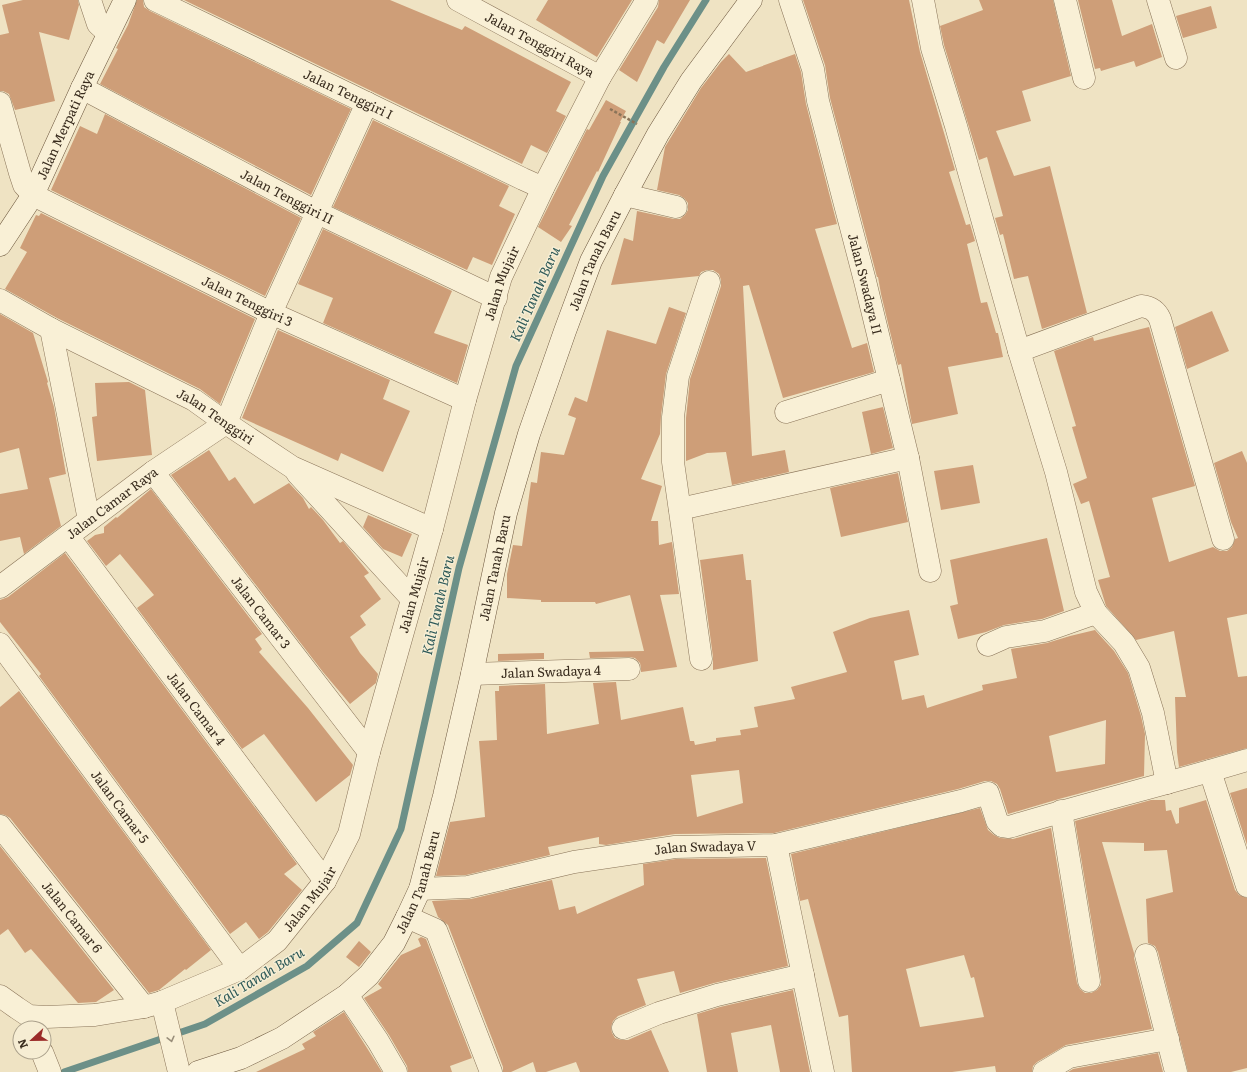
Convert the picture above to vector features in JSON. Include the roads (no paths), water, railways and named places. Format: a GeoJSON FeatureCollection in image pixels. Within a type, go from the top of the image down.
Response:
{"type":"FeatureCollection","features":[{"type":"Feature","properties":{"kind":"street"},"geometry":{"type":"LineString","coordinates":[[90,0],[98,24],[108,33]]}},
{"type":"Feature","properties":{"kind":"street","name":"Jalan Merpati Raya"},"geometry":{"type":"LineString","coordinates":[[0,246],[33,195],[82,88],[125,0]]}},
{"type":"Feature","properties":{"kind":"street","name":"Jalan Tenggiri I"},"geometry":{"type":"LineString","coordinates":[[155,0],[543,188]]}},
{"type":"Feature","properties":{"kind":"street","name":"Jalan Tenggiri Raya"},"geometry":{"type":"LineString","coordinates":[[458,0],[600,77]]}},
{"type":"Feature","properties":{"kind":"street","name":"Jalan Mujair"},"geometry":{"type":"LineString","coordinates":[[37,1020],[46,1017],[96,1016],[157,1009],[240,969],[277,941],[325,881],[348,834],[369,752],[432,529],[465,400],[501,277],[543,188],[600,77],[647,0]]}},
{"type":"Feature","properties":{"kind":"street","name":"Jalan Tanah Baru"},"geometry":{"type":"LineString","coordinates":[[198,1072],[241,1058],[282,1038],[347,995],[369,975],[394,943],[408,917],[420,889],[444,796],[472,674],[506,512],[530,434],[565,331],[591,261],[624,195],[658,134],[687,88],[751,0]]}},
{"type":"Feature","properties":{"kind":"street","name":"Jalan Swadaya II"},"geometry":{"type":"LineString","coordinates":[[790,0],[813,69],[818,101],[865,281],[908,458],[930,571]]}},
{"type":"Feature","properties":{"kind":"street"},"geometry":{"type":"LineString","coordinates":[[923,0],[932,48],[956,126],[1019,351],[1056,472],[1086,592],[1096,613],[1124,643],[1139,668],[1153,713],[1167,783]]}},
{"type":"Feature","properties":{"kind":"street"},"geometry":{"type":"LineString","coordinates":[[1065,0],[1084,78]]}},
{"type":"Feature","properties":{"kind":"street"},"geometry":{"type":"LineString","coordinates":[[1158,0],[1176,58]]}},
{"type":"Feature","properties":{"kind":"street","name":"Jalan Tenggiri II"},"geometry":{"type":"LineString","coordinates":[[82,88],[318,213],[496,298]]}},
{"type":"Feature","properties":{"kind":"street"},"geometry":{"type":"LineString","coordinates":[[0,103],[24,185],[33,195]]}},
{"type":"Feature","properties":{"kind":"street"},"geometry":{"type":"LineString","coordinates":[[226,423],[271,313],[367,103]]}},
{"type":"Feature","properties":{"kind":"street","name":"Jalan Tenggiri 3"},"geometry":{"type":"LineString","coordinates":[[33,195],[271,313],[465,400]]}},
{"type":"Feature","properties":{"kind":"street"},"geometry":{"type":"LineString","coordinates":[[624,195],[676,207]]}},
{"type":"Feature","properties":{"kind":"street"},"geometry":{"type":"LineString","coordinates":[[701,658],[673,462],[672,417],[678,376],[709,282]]}},
{"type":"Feature","properties":{"kind":"street","name":"Jalan Tenggiri"},"geometry":{"type":"LineString","coordinates":[[0,300],[51,329],[194,400],[292,467],[432,529]]}},
{"type":"Feature","properties":{"kind":"street"},"geometry":{"type":"LineString","coordinates":[[1019,351],[1141,306],[1148,307],[1157,313],[1223,539]]}},
{"type":"Feature","properties":{"kind":"street"},"geometry":{"type":"LineString","coordinates":[[51,329],[89,520]]}},
{"type":"Feature","properties":{"kind":"street"},"geometry":{"type":"LineString","coordinates":[[786,412],[889,380]]}},
{"type":"Feature","properties":{"kind":"street","name":"Jalan Camar Raya"},"geometry":{"type":"LineString","coordinates":[[0,587],[153,472],[226,423]]}},
{"type":"Feature","properties":{"kind":"street"},"geometry":{"type":"LineString","coordinates":[[680,509],[908,458]]}},
{"type":"Feature","properties":{"kind":"street"},"geometry":{"type":"LineString","coordinates":[[292,467],[412,599]]}},
{"type":"Feature","properties":{"kind":"street","name":"Jalan Camar 3"},"geometry":{"type":"LineString","coordinates":[[153,472],[369,752]]}},
{"type":"Feature","properties":{"kind":"street","name":"Jalan Camar 4"},"geometry":{"type":"LineString","coordinates":[[68,536],[325,881]]}},
{"type":"Feature","properties":{"kind":"street"},"geometry":{"type":"LineString","coordinates":[[988,645],[1006,637],[1045,631],[1096,613]]}},
{"type":"Feature","properties":{"kind":"street","name":"Jalan Camar 5"},"geometry":{"type":"LineString","coordinates":[[0,644],[240,969]]}},
{"type":"Feature","properties":{"kind":"street","name":"Jalan Swadaya 4"},"geometry":{"type":"LineString","coordinates":[[472,674],[629,669]]}},
{"type":"Feature","properties":{"kind":"street"},"geometry":{"type":"LineString","coordinates":[[1089,981],[1061,811],[1247,760]]}},
{"type":"Feature","properties":{"kind":"street"},"geometry":{"type":"LineString","coordinates":[[1210,771],[1247,886]]}},
{"type":"Feature","properties":{"kind":"street","name":"Jalan Swadaya V"},"geometry":{"type":"LineString","coordinates":[[420,889],[468,886],[574,862],[675,847],[776,845],[961,801],[988,793],[998,821],[1002,826],[1008,827],[1061,811]]}},
{"type":"Feature","properties":{"kind":"street","name":"Jalan Camar 6"},"geometry":{"type":"LineString","coordinates":[[0,826],[157,1009]]}},
{"type":"Feature","properties":{"kind":"street"},"geometry":{"type":"LineString","coordinates":[[776,845],[823,1072]]}},
{"type":"Feature","properties":{"kind":"street"},"geometry":{"type":"LineString","coordinates":[[408,917],[436,930],[491,1072]]}},
{"type":"Feature","properties":{"kind":"street"},"geometry":{"type":"LineString","coordinates":[[1146,956],[1176,1072]]}},
{"type":"Feature","properties":{"kind":"street"},"geometry":{"type":"LineString","coordinates":[[623,1028],[659,1013],[717,995],[803,975]]}},
{"type":"Feature","properties":{"kind":"street"},"geometry":{"type":"LineString","coordinates":[[347,995],[378,1041],[396,1072]]}},
{"type":"Feature","properties":{"kind":"street"},"geometry":{"type":"LineString","coordinates":[[0,996],[17,1008],[29,1020]]}},
{"type":"Feature","properties":{"kind":"street"},"geometry":{"type":"LineString","coordinates":[[157,1009],[178,1066]]}},
{"type":"Feature","properties":{"kind":"street"},"geometry":{"type":"LineString","coordinates":[[1044,1072],[1069,1057],[1168,1039]]}},
{"type":"Feature","properties":{"kind":"street"},"geometry":{"type":"LineString","coordinates":[[45,1060],[50,1072]]}},
{"type":"Feature","properties":{"kind":"waterway","name":"Kali Tanah Baru"},"geometry":{"type":"LineString","coordinates":[[64,1072],[205,1024],[307,966],[357,923],[401,829],[459,568],[516,366],[603,176],[664,67],[706,0]]}}]}
